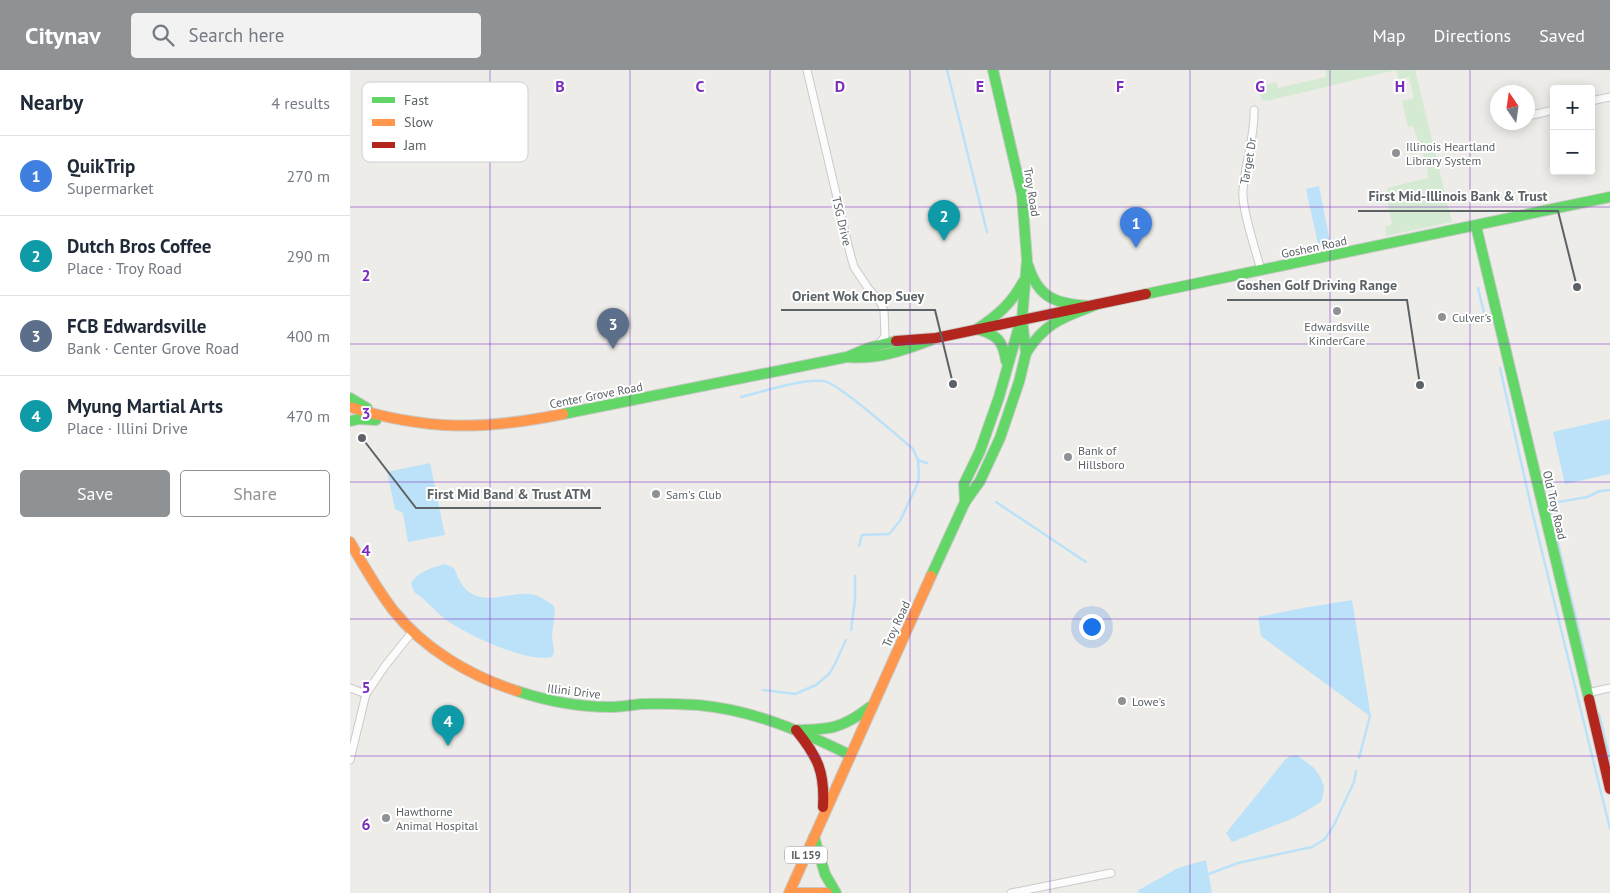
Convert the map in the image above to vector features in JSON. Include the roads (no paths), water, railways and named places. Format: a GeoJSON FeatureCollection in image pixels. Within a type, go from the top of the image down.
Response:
{"type":"FeatureCollection","features":[{"type":"Feature","properties":{"kind":"main road","name":"Troy Road"},"geometry":{"type":"LineString","coordinates":[[965,502],[964,484],[980,450],[999,397],[1022,319],[1026,275],[1027,260],[1022,195],[994,70]]}},
{"type":"Feature","properties":{"kind":"main road","name":"Goshen Road"},"geometry":{"type":"LineString","coordinates":[[1022,319],[1476,226],[1610,196]]}},
{"type":"Feature","properties":{"kind":"main road","name":"Old Troy Road"},"geometry":{"type":"LineString","coordinates":[[1476,226],[1610,789]]}},
{"type":"Feature","properties":{"kind":"main road"},"geometry":{"type":"LineString","coordinates":[[1027,260],[1029,270],[1037,286],[1052,300],[1066,304],[1095,305]]}},
{"type":"Feature","properties":{"kind":"main road"},"geometry":{"type":"LineString","coordinates":[[976,329],[1004,310],[1012,301],[1026,275]]}},
{"type":"Feature","properties":{"kind":"main road"},"geometry":{"type":"LineString","coordinates":[[1026,353],[1038,335],[1047,326],[1095,305]]}},
{"type":"Feature","properties":{"kind":"main road","name":"Troy Road"},"geometry":{"type":"LineString","coordinates":[[850,756],[965,502],[980,481],[1000,438],[1019,382],[1026,353],[1022,319]]}},
{"type":"Feature","properties":{"kind":"main road","name":"Center Grove Road"},"geometry":{"type":"LineString","coordinates":[[847,357],[857,359],[881,355],[913,347],[936,338],[1022,319]]}},
{"type":"Feature","properties":{"kind":"main road"},"geometry":{"type":"LineString","coordinates":[[976,329],[992,334],[1002,342],[1007,368]]}},
{"type":"Feature","properties":{"kind":"main road","name":"Center Grove Road"},"geometry":{"type":"LineString","coordinates":[[350,407],[395,420],[443,427],[501,426],[847,357],[862,350],[918,338],[936,338]]}},
{"type":"Feature","properties":{"kind":"main road"},"geometry":{"type":"LineString","coordinates":[[350,398],[383,417]]}},
{"type":"Feature","properties":{"kind":"main road"},"geometry":{"type":"LineString","coordinates":[[350,422],[358,419],[395,420]]}},
{"type":"Feature","properties":{"kind":"main road","name":"Illini Drive"},"geometry":{"type":"LineString","coordinates":[[350,542],[367,573],[413,631],[457,664],[506,689],[540,700],[575,705],[611,708],[653,704],[707,706],[753,714],[796,730],[850,756]]}},
{"type":"Feature","properties":{"kind":"main road"},"geometry":{"type":"LineString","coordinates":[[796,730],[818,730],[840,726],[872,706]]}},
{"type":"Feature","properties":{"kind":"main road"},"geometry":{"type":"LineString","coordinates":[[796,730],[815,753],[820,765],[824,793],[823,816]]}},
{"type":"Feature","properties":{"kind":"main road","name":"IL 159"},"geometry":{"type":"LineString","coordinates":[[789,893],[850,756]]}},
{"type":"Feature","properties":{"kind":"main road"},"geometry":{"type":"LineString","coordinates":[[814,837],[825,874],[836,893]]}},
{"type":"Feature","properties":{"kind":"main road"},"geometry":{"type":"LineString","coordinates":[[796,893],[827,893]]}},
{"type":"Feature","properties":{"kind":"street","name":"TSG Drive"},"geometry":{"type":"LineString","coordinates":[[808,70],[854,267],[868,288],[882,303],[884,310],[886,334],[880,344],[862,350]]}},
{"type":"Feature","properties":{"kind":"street"},"geometry":{"type":"LineString","coordinates":[[1595,100],[1610,97]]}},
{"type":"Feature","properties":{"kind":"street","name":"Target Dr"},"geometry":{"type":"LineString","coordinates":[[1254,110],[1255,124],[1242,192],[1261,270]]}},
{"type":"Feature","properties":{"kind":"street"},"geometry":{"type":"LineString","coordinates":[[1535,114],[1550,111]]}},
{"type":"Feature","properties":{"kind":"street"},"geometry":{"type":"LineString","coordinates":[[350,760],[366,694],[385,666],[413,631]]}},
{"type":"Feature","properties":{"kind":"street"},"geometry":{"type":"LineString","coordinates":[[350,688],[366,694]]}},
{"type":"Feature","properties":{"kind":"street"},"geometry":{"type":"LineString","coordinates":[[1587,693],[1610,688]]}},
{"type":"Feature","properties":{"kind":"street"},"geometry":{"type":"LineString","coordinates":[[1012,893],[1111,873]]}},
{"type":"Feature","properties":{"kind":"water"},"geometry":{"type":"Polygon","coordinates":[[[1319,186],[1330,242],[1318,244],[1306,189],[1319,186]]]}},
{"type":"Feature","properties":{"kind":"water"},"geometry":{"type":"Polygon","coordinates":[[[1610,419],[1610,474],[1565,484],[1553,432],[1610,419]]]}},
{"type":"Feature","properties":{"kind":"water"},"geometry":{"type":"Polygon","coordinates":[[[430,463],[445,535],[408,542],[403,513],[395,509],[387,472],[430,463]]]}},
{"type":"Feature","properties":{"kind":"water"},"geometry":{"type":"Polygon","coordinates":[[[445,564],[454,568],[463,586],[470,593],[477,596],[494,598],[530,594],[554,606],[552,638],[554,650],[552,657],[528,656],[484,641],[449,622],[414,592],[411,583],[417,576],[426,570],[445,564]]]}},
{"type":"Feature","properties":{"kind":"water"},"geometry":{"type":"Polygon","coordinates":[[[1352,600],[1371,717],[1261,636],[1258,617],[1352,600]]]}},
{"type":"Feature","properties":{"kind":"water"},"geometry":{"type":"Polygon","coordinates":[[[1297,755],[1314,768],[1321,778],[1324,787],[1321,802],[1294,818],[1232,842],[1226,833],[1285,760],[1290,756],[1297,755]]]}},
{"type":"Feature","properties":{"kind":"water"},"geometry":{"type":"Polygon","coordinates":[[[1206,860],[1212,893],[1139,893],[1137,891],[1178,868],[1206,860]]]}},
{"type":"Feature","properties":{"kind":"waterway"},"geometry":{"type":"LineString","coordinates":[[947,70],[987,232]]}},
{"type":"Feature","properties":{"kind":"waterway"},"geometry":{"type":"LineString","coordinates":[[1478,288],[1486,321]]}},
{"type":"Feature","properties":{"kind":"waterway"},"geometry":{"type":"LineString","coordinates":[[1500,368],[1532,511],[1610,829]]}},
{"type":"Feature","properties":{"kind":"waterway"},"geometry":{"type":"LineString","coordinates":[[741,397],[794,384],[824,381],[842,391],[868,411],[913,449],[918,460],[927,463]]}},
{"type":"Feature","properties":{"kind":"waterway"},"geometry":{"type":"LineString","coordinates":[[859,546],[862,535],[889,534],[900,521],[917,485],[919,477],[918,460]]}},
{"type":"Feature","properties":{"kind":"waterway"},"geometry":{"type":"LineString","coordinates":[[1559,502],[1587,497],[1600,491],[1610,490]]}},
{"type":"Feature","properties":{"kind":"waterway"},"geometry":{"type":"LineString","coordinates":[[996,502],[1086,562]]}},
{"type":"Feature","properties":{"kind":"waterway"},"geometry":{"type":"LineString","coordinates":[[1549,506],[1588,668]]}},
{"type":"Feature","properties":{"kind":"waterway"},"geometry":{"type":"LineString","coordinates":[[851,630],[855,600],[855,576]]}},
{"type":"Feature","properties":{"kind":"waterway"},"geometry":{"type":"LineString","coordinates":[[763,690],[795,694],[816,685],[829,674],[846,640]]}},
{"type":"Feature","properties":{"kind":"waterway"},"geometry":{"type":"LineString","coordinates":[[1599,714],[1610,760]]}},
{"type":"Feature","properties":{"kind":"waterway"},"geometry":{"type":"LineString","coordinates":[[1359,758],[1370,716]]}},
{"type":"Feature","properties":{"kind":"waterway"},"geometry":{"type":"LineString","coordinates":[[1209,874],[1238,863],[1312,847],[1325,839],[1334,825],[1354,782],[1356,771]]}},
{"type":"Feature","properties":{"kind":"place","name":"Illinois Heartland Library System"},"geometry":{"type":"Point","coordinates":[1396,153]}},
{"type":"Feature","properties":{"kind":"place","name":"Dutch Bros Coffee"},"geometry":{"type":"Point","coordinates":[944,241]}},
{"type":"Feature","properties":{"kind":"place","name":"QuikTrip"},"geometry":{"type":"Point","coordinates":[1136,248]}},
{"type":"Feature","properties":{"kind":"place","name":"First Mid-Illinois Bank & Trust"},"geometry":{"type":"Point","coordinates":[1577,287]}},
{"type":"Feature","properties":{"kind":"place","name":"Edwardsville KinderCare"},"geometry":{"type":"Point","coordinates":[1337,311]}},
{"type":"Feature","properties":{"kind":"place","name":"Culver's"},"geometry":{"type":"Point","coordinates":[1442,317]}},
{"type":"Feature","properties":{"kind":"place","name":"FCB Edwardsville"},"geometry":{"type":"Point","coordinates":[613,349]}},
{"type":"Feature","properties":{"kind":"place","name":"Orient Wok Chop Suey"},"geometry":{"type":"Point","coordinates":[953,384]}},
{"type":"Feature","properties":{"kind":"place","name":"Goshen Golf Driving Range"},"geometry":{"type":"Point","coordinates":[1420,385]}},
{"type":"Feature","properties":{"kind":"place","name":"First Mid Band & Trust ATM"},"geometry":{"type":"Point","coordinates":[362,438]}},
{"type":"Feature","properties":{"kind":"place","name":"Bank of Hillsboro"},"geometry":{"type":"Point","coordinates":[1068,457]}},
{"type":"Feature","properties":{"kind":"place","name":"Sam's Club"},"geometry":{"type":"Point","coordinates":[656,494]}},
{"type":"Feature","properties":{"kind":"place","name":"Lowe's"},"geometry":{"type":"Point","coordinates":[1122,701]}},
{"type":"Feature","properties":{"kind":"place","name":"Myung Martial Arts"},"geometry":{"type":"Point","coordinates":[448,746]}},
{"type":"Feature","properties":{"kind":"place","name":"Hawthorne Animal Hospital"},"geometry":{"type":"Point","coordinates":[386,818]}}]}
